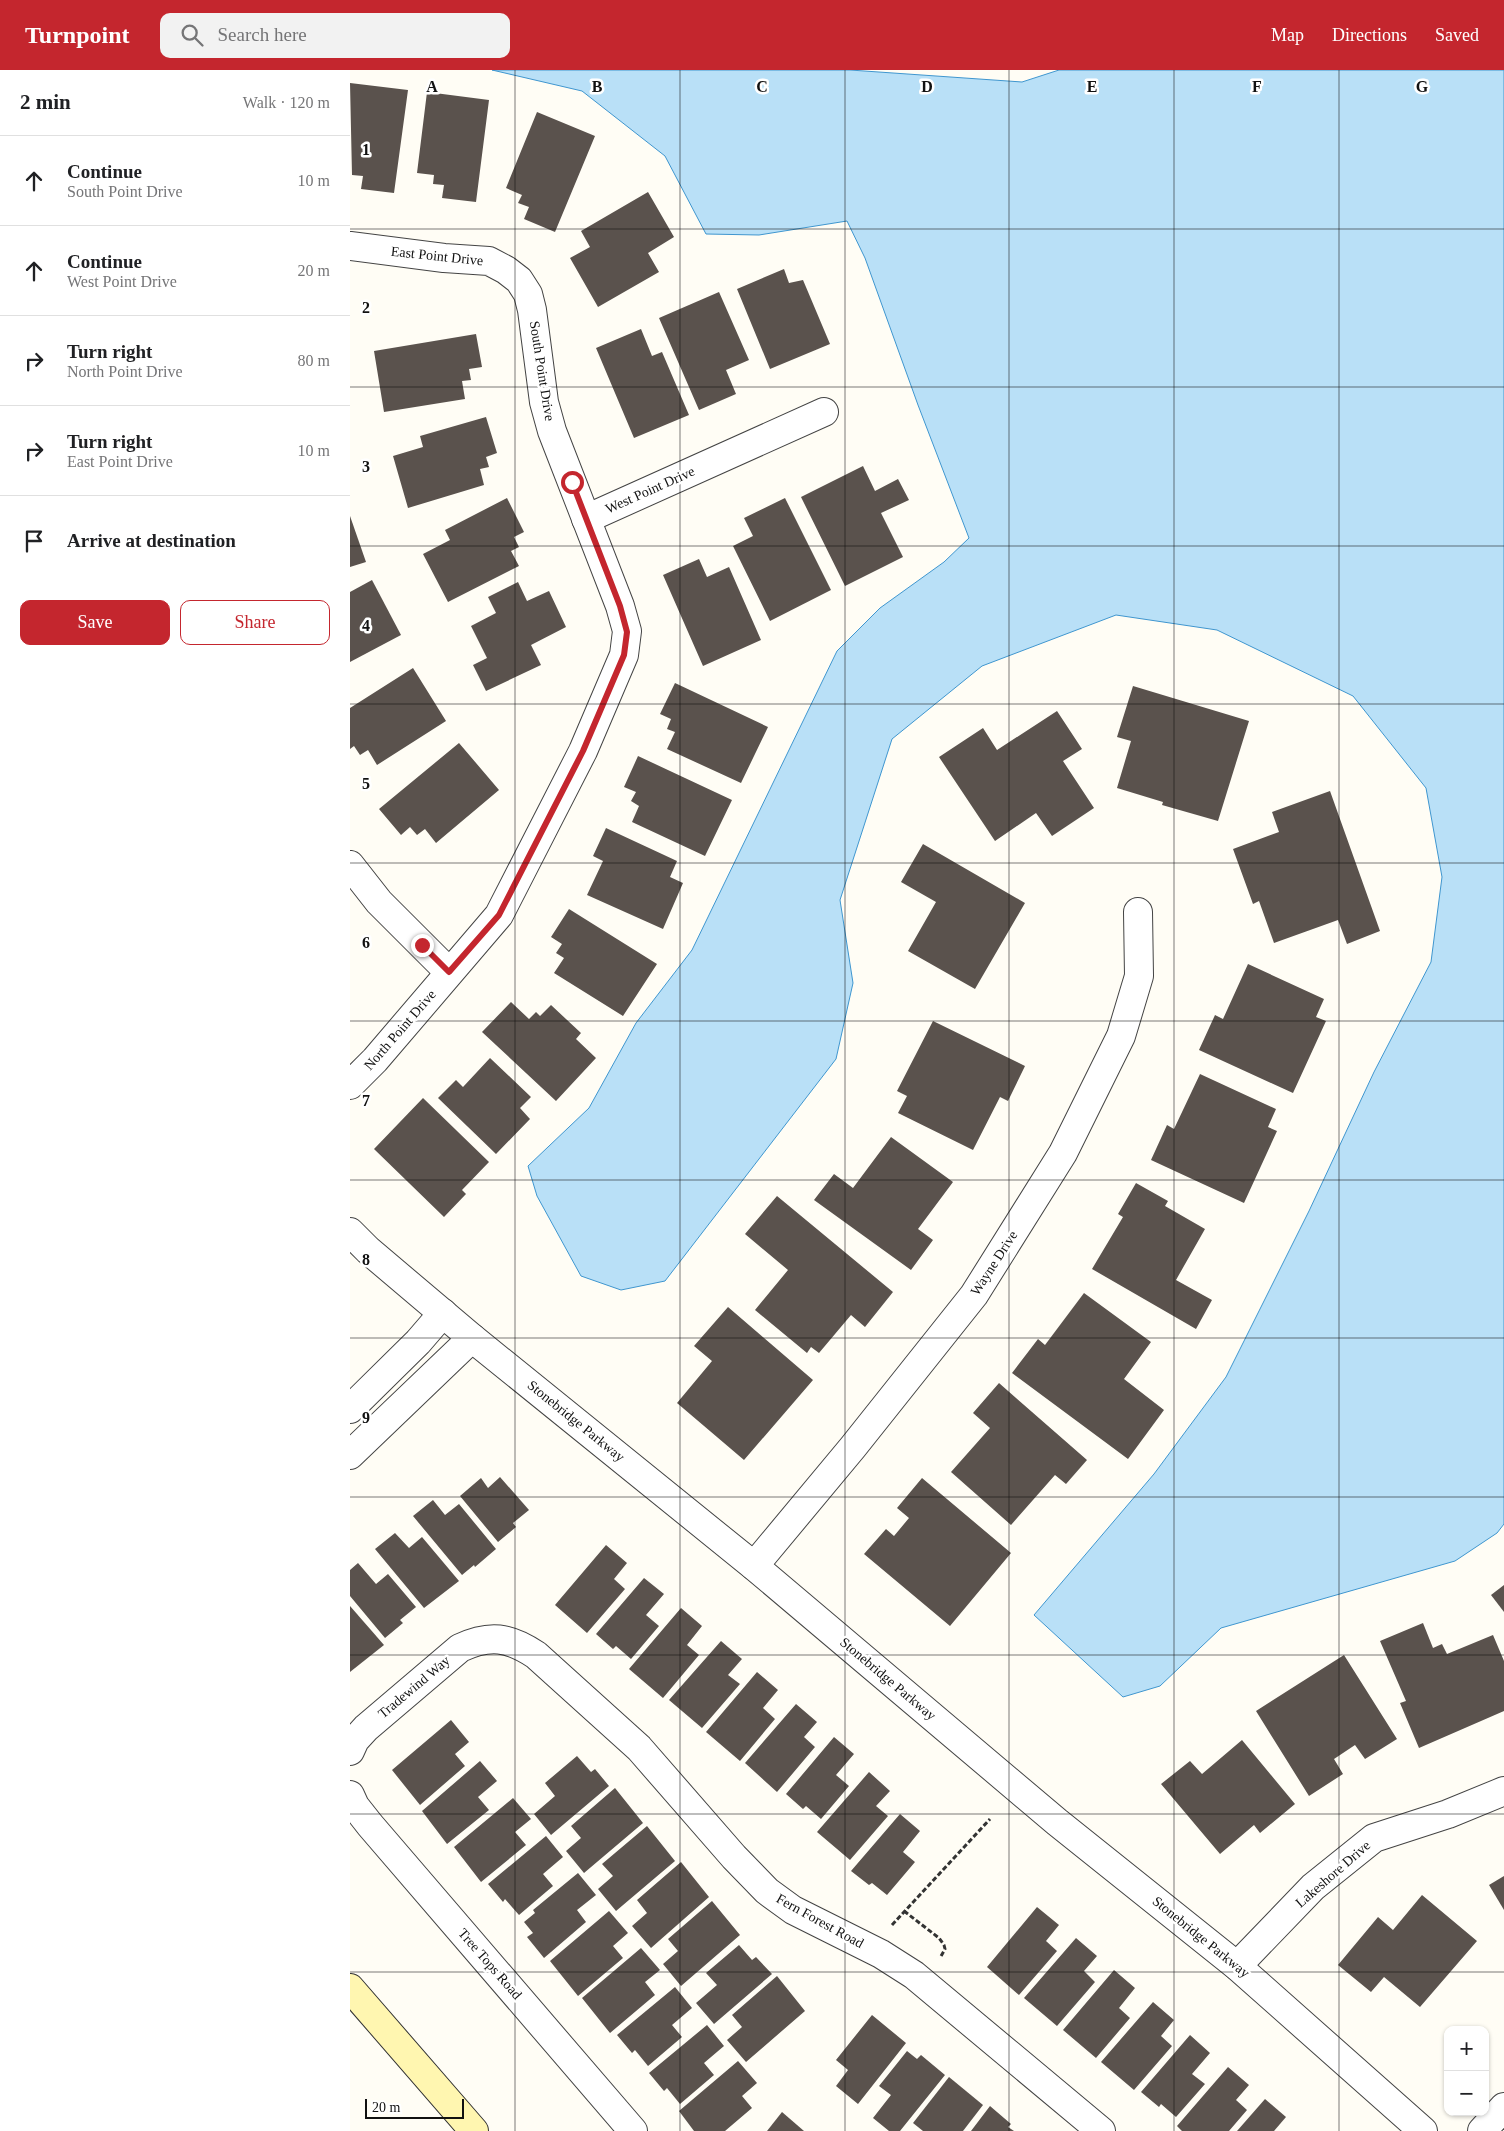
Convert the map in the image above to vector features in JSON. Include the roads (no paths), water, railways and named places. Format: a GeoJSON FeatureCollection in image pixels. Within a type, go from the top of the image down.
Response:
{"type":"FeatureCollection","features":[{"type":"Feature","properties":{"kind":"street","name":"East Point Drive"},"geometry":{"type":"LineString","coordinates":[[350,246],[444,258],[489,261],[519,280]]}},
{"type":"Feature","properties":{"kind":"street","name":"South Point Drive"},"geometry":{"type":"LineString","coordinates":[[519,280],[528,294],[532,310],[544,402],[552,431],[586,519]]}},
{"type":"Feature","properties":{"kind":"street","name":"West Point Drive"},"geometry":{"type":"LineString","coordinates":[[586,519],[824,412]]}},
{"type":"Feature","properties":{"kind":"street","name":"North Point Drive"},"geometry":{"type":"LineString","coordinates":[[350,1085],[375,1060],[499,915],[583,751],[624,655],[627,632],[620,606],[586,519]]}},
{"type":"Feature","properties":{"kind":"street"},"geometry":{"type":"LineString","coordinates":[[350,865],[379,902],[449,972]]}},
{"type":"Feature","properties":{"kind":"street","name":"Wayne Drive"},"geometry":{"type":"LineString","coordinates":[[754,1566],[853,1447],[974,1295],[1063,1153],[1121,1036],[1132,1002],[1139,976],[1138,912]]}},
{"type":"Feature","properties":{"kind":"street","name":"Stonebridge Parkway"},"geometry":{"type":"LineString","coordinates":[[350,1232],[368,1250],[472,1338],[754,1566],[1057,1822],[1237,1966],[1423,2131]]}},
{"type":"Feature","properties":{"kind":"street"},"geometry":{"type":"LineString","coordinates":[[350,1409],[418,1342],[443,1313]]}},
{"type":"Feature","properties":{"kind":"street"},"geometry":{"type":"LineString","coordinates":[[350,1455],[472,1338]]}},
{"type":"Feature","properties":{"kind":"street","name":"Tradewind Way"},"geometry":{"type":"LineString","coordinates":[[350,1751],[355,1740],[366,1728],[460,1648],[474,1641],[490,1638]]}},
{"type":"Feature","properties":{"kind":"street","name":"Fern Forest Road"},"geometry":{"type":"LineString","coordinates":[[490,1638],[506,1640],[521,1645],[536,1655],[623,1731],[767,1891],[794,1910],[880,1954],[914,1975],[1101,2131]]}},
{"type":"Feature","properties":{"kind":"street","name":"Lakeshore Drive"},"geometry":{"type":"LineString","coordinates":[[1237,1966],[1314,1887],[1374,1838],[1448,1814],[1504,1791]]}},
{"type":"Feature","properties":{"kind":"street","name":"Tree Tops Road"},"geometry":{"type":"LineString","coordinates":[[350,1795],[355,1806],[370,1825],[633,2131]]}},
{"type":"Feature","properties":{"kind":"street"},"geometry":{"type":"LineString","coordinates":[[350,1988],[474,2131]]}},
{"type":"Feature","properties":{"kind":"street"},"geometry":{"type":"LineString","coordinates":[[1482,2131],[1504,2107]]}},
{"type":"Feature","properties":{"kind":"water"},"geometry":{"type":"Polygon","coordinates":[[[492,70],[850,70],[1022,82],[1059,70],[1504,70],[1504,1524],[1497,1533],[1455,1561],[1221,1628],[1160,1686],[1123,1697],[1034,1615],[1154,1474],[1226,1377],[1309,1211],[1374,1072],[1431,962],[1442,877],[1426,788],[1353,696],[1217,630],[1116,615],[982,666],[892,739],[840,900],[853,983],[836,1059],[665,1281],[621,1290],[581,1276],[537,1196],[528,1166],[589,1108],[636,1023],[692,950],[837,651],[880,608],[944,562],[969,538],[865,258],[847,221],[759,235],[706,234],[665,156],[582,91],[492,70]]]}}]}
